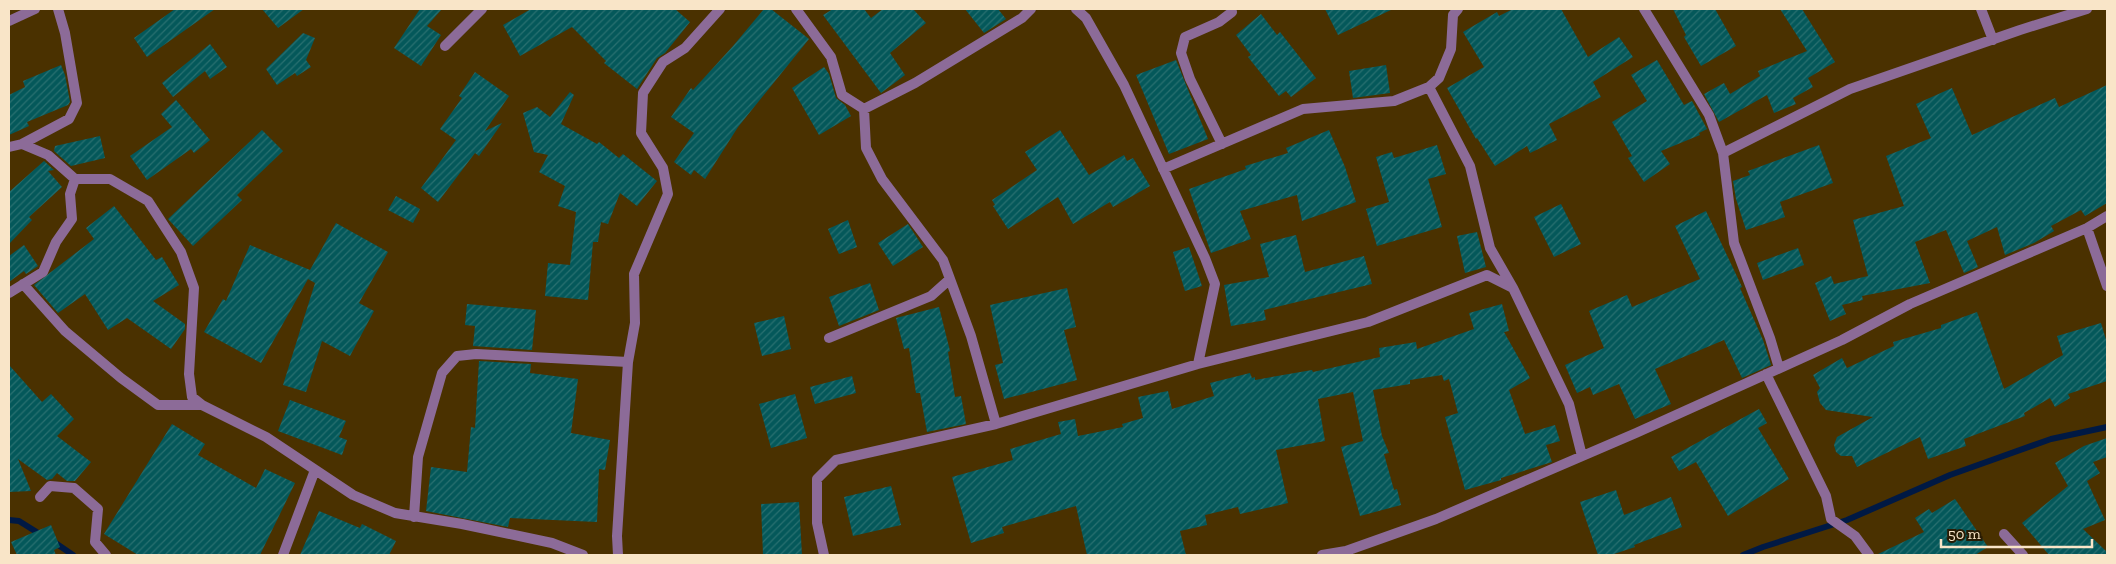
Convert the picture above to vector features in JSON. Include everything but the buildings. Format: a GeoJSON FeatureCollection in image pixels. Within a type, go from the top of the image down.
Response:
{"type":"FeatureCollection","features":[{"type":"Feature","properties":{"kind":"street"},"geometry":{"type":"LineString","coordinates":[[9,21],[35,9]]}},
{"type":"Feature","properties":{"kind":"street"},"geometry":{"type":"LineString","coordinates":[[9,147],[22,144],[69,119],[77,103],[65,33],[58,9]]}},
{"type":"Feature","properties":{"kind":"street"},"geometry":{"type":"LineString","coordinates":[[445,46],[482,9]]}},
{"type":"Feature","properties":{"kind":"street"},"geometry":{"type":"LineString","coordinates":[[618,555],[617,536],[628,362],[635,323],[634,274],[668,194],[663,168],[641,133],[642,94],[664,62],[684,48],[720,9]]}},
{"type":"Feature","properties":{"kind":"street"},"geometry":{"type":"LineString","coordinates":[[796,9],[832,57],[842,95],[864,109]]}},
{"type":"Feature","properties":{"kind":"street"},"geometry":{"type":"LineString","coordinates":[[864,109],[916,83],[1022,18],[1031,9]]}},
{"type":"Feature","properties":{"kind":"street"},"geometry":{"type":"LineString","coordinates":[[1076,9],[1086,18],[1124,85],[1205,258],[1215,284],[1198,364]]}},
{"type":"Feature","properties":{"kind":"street"},"geometry":{"type":"LineString","coordinates":[[1222,144],[1190,79],[1181,53],[1185,37],[1219,22],[1232,12],[1231,9]]}},
{"type":"Feature","properties":{"kind":"street"},"geometry":{"type":"LineString","coordinates":[[1163,169],[1303,109],[1394,101],[1429,87],[1439,78],[1450,49],[1452,15],[1458,9]]}},
{"type":"Feature","properties":{"kind":"street"},"geometry":{"type":"LineString","coordinates":[[1644,9],[1709,115],[1723,153],[1734,243],[1770,338],[1779,368]]}},
{"type":"Feature","properties":{"kind":"street"},"geometry":{"type":"LineString","coordinates":[[1982,9],[1993,40]]}},
{"type":"Feature","properties":{"kind":"street"},"geometry":{"type":"LineString","coordinates":[[1723,153],[1850,89],[2020,30],[2087,9]]}},
{"type":"Feature","properties":{"kind":"street"},"geometry":{"type":"LineString","coordinates":[[1429,87],[1470,166],[1490,248],[1513,288],[1569,404],[1582,456]]}},
{"type":"Feature","properties":{"kind":"street"},"geometry":{"type":"LineString","coordinates":[[864,109],[866,148],[882,179],[943,260],[971,336],[996,424]]}},
{"type":"Feature","properties":{"kind":"street"},"geometry":{"type":"LineString","coordinates":[[22,144],[48,156],[75,179],[110,179],[148,201],[181,252],[194,288],[189,374],[192,397],[202,405],[266,436],[353,495],[395,513],[462,524],[552,543],[582,555]]}},
{"type":"Feature","properties":{"kind":"street"},"geometry":{"type":"LineString","coordinates":[[9,293],[43,272],[56,242],[72,220],[70,194],[75,179]]}},
{"type":"Feature","properties":{"kind":"street"},"geometry":{"type":"LineString","coordinates":[[1322,555],[1346,551],[1436,519],[1582,456],[1842,340],[1910,304],[2087,228],[2107,216]]}},
{"type":"Feature","properties":{"kind":"street"},"geometry":{"type":"LineString","coordinates":[[2087,228],[2107,286]]}},
{"type":"Feature","properties":{"kind":"street"},"geometry":{"type":"LineString","coordinates":[[824,555],[817,523],[817,478],[836,460],[996,424],[1198,364],[1368,322],[1487,275],[1513,288]]}},
{"type":"Feature","properties":{"kind":"street"},"geometry":{"type":"LineString","coordinates":[[829,338],[931,296],[950,279]]}},
{"type":"Feature","properties":{"kind":"street"},"geometry":{"type":"LineString","coordinates":[[23,284],[65,331],[121,378],[158,405],[202,405]]}},
{"type":"Feature","properties":{"kind":"street"},"geometry":{"type":"LineString","coordinates":[[414,517],[418,457],[442,373],[457,356],[476,354],[628,362]]}},
{"type":"Feature","properties":{"kind":"street"},"geometry":{"type":"LineString","coordinates":[[1766,374],[1826,496],[1831,519],[1854,536],[1869,555]]}},
{"type":"Feature","properties":{"kind":"street"},"geometry":{"type":"LineString","coordinates":[[283,555],[315,470]]}},
{"type":"Feature","properties":{"kind":"street"},"geometry":{"type":"LineString","coordinates":[[40,497],[50,486],[74,488],[98,510],[95,542],[106,555]]}},
{"type":"Feature","properties":{"kind":"street"},"geometry":{"type":"LineString","coordinates":[[2004,534],[2023,555]]}},
{"type":"Feature","properties":{"kind":"waterway"},"geometry":{"type":"LineString","coordinates":[[1743,555],[1847,520],[1950,475],[2051,439],[2107,427]]}},
{"type":"Feature","properties":{"kind":"waterway"},"geometry":{"type":"LineString","coordinates":[[9,520],[19,521],[43,536]]}},
{"type":"Feature","properties":{"kind":"waterway"},"geometry":{"type":"LineString","coordinates":[[54,542],[73,555]]}}]}
